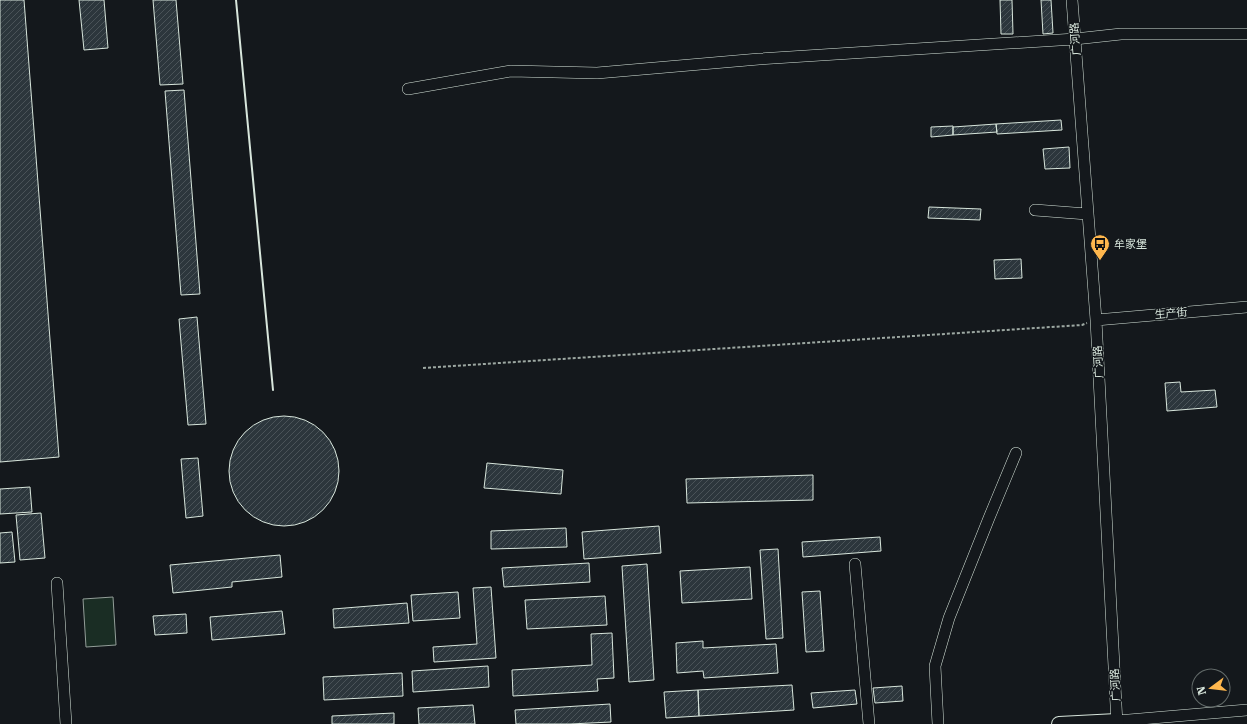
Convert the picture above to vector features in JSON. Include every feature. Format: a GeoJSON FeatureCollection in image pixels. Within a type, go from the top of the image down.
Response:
{"type":"FeatureCollection","features":[{"type":"Feature","properties":{"kind":"main road"},"geometry":{"type":"LineString","coordinates":[[1059,724],[1117,723]]}},
{"type":"Feature","properties":{"kind":"street","name":"广河路"},"geometry":{"type":"LineString","coordinates":[[1072,0],[1096,320],[1117,723]]}},
{"type":"Feature","properties":{"kind":"street"},"geometry":{"type":"LineString","coordinates":[[408,89],[511,71],[597,73],[759,59],[1075,39],[1121,34],[1247,34]]}},
{"type":"Feature","properties":{"kind":"street"},"geometry":{"type":"LineString","coordinates":[[1035,210],[1087,214]]}},
{"type":"Feature","properties":{"kind":"street","name":"生产街"},"geometry":{"type":"LineString","coordinates":[[1096,320],[1247,307]]}},
{"type":"Feature","properties":{"kind":"street"},"geometry":{"type":"LineString","coordinates":[[938,724],[935,666],[949,618],[1016,453]]}},
{"type":"Feature","properties":{"kind":"street"},"geometry":{"type":"LineString","coordinates":[[855,564],[869,724]]}},
{"type":"Feature","properties":{"kind":"street"},"geometry":{"type":"LineString","coordinates":[[57,583],[66,724]]}},
{"type":"Feature","properties":{"kind":"street"},"geometry":{"type":"LineString","coordinates":[[1117,723],[1247,710]]}},
{"type":"Feature","properties":{"kind":"path"},"geometry":{"type":"LineString","coordinates":[[423,368],[1074,326],[1096,320]]}},
{"type":"Feature","properties":{"kind":"green space"},"geometry":{"type":"Polygon","coordinates":[[[113,597],[116,645],[86,647],[83,599],[113,597]]]}},
{"type":"Feature","properties":{"kind":"building"},"geometry":{"type":"Polygon","coordinates":[[[0,0],[24,0],[59,457],[0,462],[0,0]]]}},
{"type":"Feature","properties":{"kind":"building"},"geometry":{"type":"Polygon","coordinates":[[[79,0],[104,0],[108,48],[84,50],[79,0]]]}},
{"type":"Feature","properties":{"kind":"building"},"geometry":{"type":"Polygon","coordinates":[[[153,0],[176,0],[183,84],[160,85],[153,0]]]}},
{"type":"Feature","properties":{"kind":"building"},"geometry":{"type":"Polygon","coordinates":[[[1000,0],[1012,0],[1013,34],[1001,34],[1000,0]]]}},
{"type":"Feature","properties":{"kind":"building"},"geometry":{"type":"Polygon","coordinates":[[[1041,0],[1051,0],[1053,33],[1043,34],[1041,0]]]}},
{"type":"Feature","properties":{"kind":"building"},"geometry":{"type":"Polygon","coordinates":[[[184,90],[200,294],[181,295],[165,91],[184,90]]]}},
{"type":"Feature","properties":{"kind":"building"},"geometry":{"type":"Polygon","coordinates":[[[1061,120],[1062,130],[997,134],[996,124],[1061,120]]]}},
{"type":"Feature","properties":{"kind":"building"},"geometry":{"type":"Polygon","coordinates":[[[996,124],[997,132],[953,135],[953,127],[996,124]]]}},
{"type":"Feature","properties":{"kind":"building"},"geometry":{"type":"Polygon","coordinates":[[[953,126],[953,135],[931,137],[931,127],[953,126]]]}},
{"type":"Feature","properties":{"kind":"building"},"geometry":{"type":"Polygon","coordinates":[[[1069,147],[1070,168],[1045,169],[1043,149],[1069,147]]]}},
{"type":"Feature","properties":{"kind":"building"},"geometry":{"type":"Polygon","coordinates":[[[929,207],[981,209],[980,220],[928,218],[929,207]]]}},
{"type":"Feature","properties":{"kind":"building"},"geometry":{"type":"Polygon","coordinates":[[[1021,259],[1022,278],[995,279],[994,260],[1021,259]]]}},
{"type":"Feature","properties":{"kind":"building"},"geometry":{"type":"Polygon","coordinates":[[[197,317],[206,424],[188,425],[179,319],[197,317]]]}},
{"type":"Feature","properties":{"kind":"building"},"geometry":{"type":"Polygon","coordinates":[[[1180,382],[1181,392],[1215,390],[1217,407],[1167,411],[1165,383],[1180,382]]]}},
{"type":"Feature","properties":{"kind":"building"},"geometry":{"type":"Polygon","coordinates":[[[284,416],[305,421],[323,432],[334,450],[339,471],[334,492],[323,510],[305,521],[284,526],[263,521],[245,510],[234,492],[229,471],[234,450],[245,432],[263,421],[284,416]]]}},
{"type":"Feature","properties":{"kind":"building"},"geometry":{"type":"Polygon","coordinates":[[[198,458],[203,516],[186,518],[181,459],[198,458]]]}},
{"type":"Feature","properties":{"kind":"building"},"geometry":{"type":"Polygon","coordinates":[[[487,463],[563,470],[561,494],[484,488],[487,463]]]}},
{"type":"Feature","properties":{"kind":"building"},"geometry":{"type":"Polygon","coordinates":[[[813,475],[813,500],[687,503],[686,479],[813,475]]]}},
{"type":"Feature","properties":{"kind":"building"},"geometry":{"type":"Polygon","coordinates":[[[30,487],[32,512],[0,514],[0,489],[30,487]]]}},
{"type":"Feature","properties":{"kind":"building"},"geometry":{"type":"Polygon","coordinates":[[[41,513],[45,558],[20,560],[16,515],[41,513]]]}},
{"type":"Feature","properties":{"kind":"building"},"geometry":{"type":"Polygon","coordinates":[[[659,526],[661,553],[584,559],[582,532],[659,526]]]}},
{"type":"Feature","properties":{"kind":"building"},"geometry":{"type":"Polygon","coordinates":[[[566,528],[567,547],[491,549],[491,531],[566,528]]]}},
{"type":"Feature","properties":{"kind":"building"},"geometry":{"type":"Polygon","coordinates":[[[12,532],[15,562],[0,563],[0,533],[12,532]]]}},
{"type":"Feature","properties":{"kind":"building"},"geometry":{"type":"Polygon","coordinates":[[[880,537],[881,551],[803,557],[802,542],[880,537]]]}},
{"type":"Feature","properties":{"kind":"building"},"geometry":{"type":"Polygon","coordinates":[[[778,549],[783,638],[766,639],[760,550],[778,549]]]}},
{"type":"Feature","properties":{"kind":"building"},"geometry":{"type":"Polygon","coordinates":[[[280,555],[282,577],[232,582],[232,587],[173,593],[170,565],[280,555]]]}},
{"type":"Feature","properties":{"kind":"building"},"geometry":{"type":"Polygon","coordinates":[[[589,563],[590,582],[504,587],[502,568],[589,563]]]}},
{"type":"Feature","properties":{"kind":"building"},"geometry":{"type":"Polygon","coordinates":[[[647,564],[654,680],[629,682],[622,566],[647,564]]]}},
{"type":"Feature","properties":{"kind":"building"},"geometry":{"type":"Polygon","coordinates":[[[750,567],[752,599],[682,603],[680,571],[750,567]]]}},
{"type":"Feature","properties":{"kind":"building"},"geometry":{"type":"Polygon","coordinates":[[[491,587],[496,658],[434,662],[433,647],[477,644],[473,588],[491,587]]]}},
{"type":"Feature","properties":{"kind":"building"},"geometry":{"type":"Polygon","coordinates":[[[820,591],[824,651],[806,652],[802,592],[820,591]]]}},
{"type":"Feature","properties":{"kind":"building"},"geometry":{"type":"Polygon","coordinates":[[[458,592],[460,618],[413,621],[411,595],[458,592]]]}},
{"type":"Feature","properties":{"kind":"building"},"geometry":{"type":"Polygon","coordinates":[[[605,596],[607,625],[527,629],[525,600],[605,596]]]}},
{"type":"Feature","properties":{"kind":"building"},"geometry":{"type":"Polygon","coordinates":[[[407,603],[409,623],[334,628],[333,609],[407,603]]]}},
{"type":"Feature","properties":{"kind":"building"},"geometry":{"type":"Polygon","coordinates":[[[282,611],[285,634],[212,640],[210,617],[282,611]]]}},
{"type":"Feature","properties":{"kind":"building"},"geometry":{"type":"Polygon","coordinates":[[[186,614],[187,633],[155,635],[153,616],[186,614]]]}},
{"type":"Feature","properties":{"kind":"building"},"geometry":{"type":"Polygon","coordinates":[[[612,633],[614,678],[597,679],[598,691],[513,696],[512,670],[592,665],[591,634],[612,633]]]}},
{"type":"Feature","properties":{"kind":"building"},"geometry":{"type":"Polygon","coordinates":[[[703,641],[703,648],[776,644],[778,673],[704,678],[703,671],[677,673],[676,643],[703,641]]]}},
{"type":"Feature","properties":{"kind":"building"},"geometry":{"type":"Polygon","coordinates":[[[488,666],[489,687],[413,692],[412,671],[488,666]]]}},
{"type":"Feature","properties":{"kind":"building"},"geometry":{"type":"Polygon","coordinates":[[[402,673],[403,696],[324,700],[323,677],[402,673]]]}},
{"type":"Feature","properties":{"kind":"building"},"geometry":{"type":"Polygon","coordinates":[[[792,685],[794,710],[699,716],[698,690],[792,685]]]}},
{"type":"Feature","properties":{"kind":"building"},"geometry":{"type":"Polygon","coordinates":[[[902,686],[903,701],[875,703],[873,688],[902,686]]]}},
{"type":"Feature","properties":{"kind":"building"},"geometry":{"type":"Polygon","coordinates":[[[698,690],[699,716],[666,718],[664,692],[698,690]]]}},
{"type":"Feature","properties":{"kind":"building"},"geometry":{"type":"Polygon","coordinates":[[[855,690],[857,704],[813,708],[811,693],[855,690]]]}},
{"type":"Feature","properties":{"kind":"building"},"geometry":{"type":"Polygon","coordinates":[[[610,704],[611,722],[516,724],[515,710],[610,704]]]}},
{"type":"Feature","properties":{"kind":"building"},"geometry":{"type":"Polygon","coordinates":[[[473,705],[475,724],[419,724],[418,708],[473,705]]]}},
{"type":"Feature","properties":{"kind":"building"},"geometry":{"type":"Polygon","coordinates":[[[394,713],[394,724],[332,724],[332,716],[394,713]]]}},
{"type":"Feature","properties":{"kind":"wall"},"geometry":{"type":"LineString","coordinates":[[236,0],[273,390]]}},
{"type":"Feature","properties":{"kind":"place","name":"牟家堡"},"geometry":{"type":"Point","coordinates":[1100,261]}}]}
